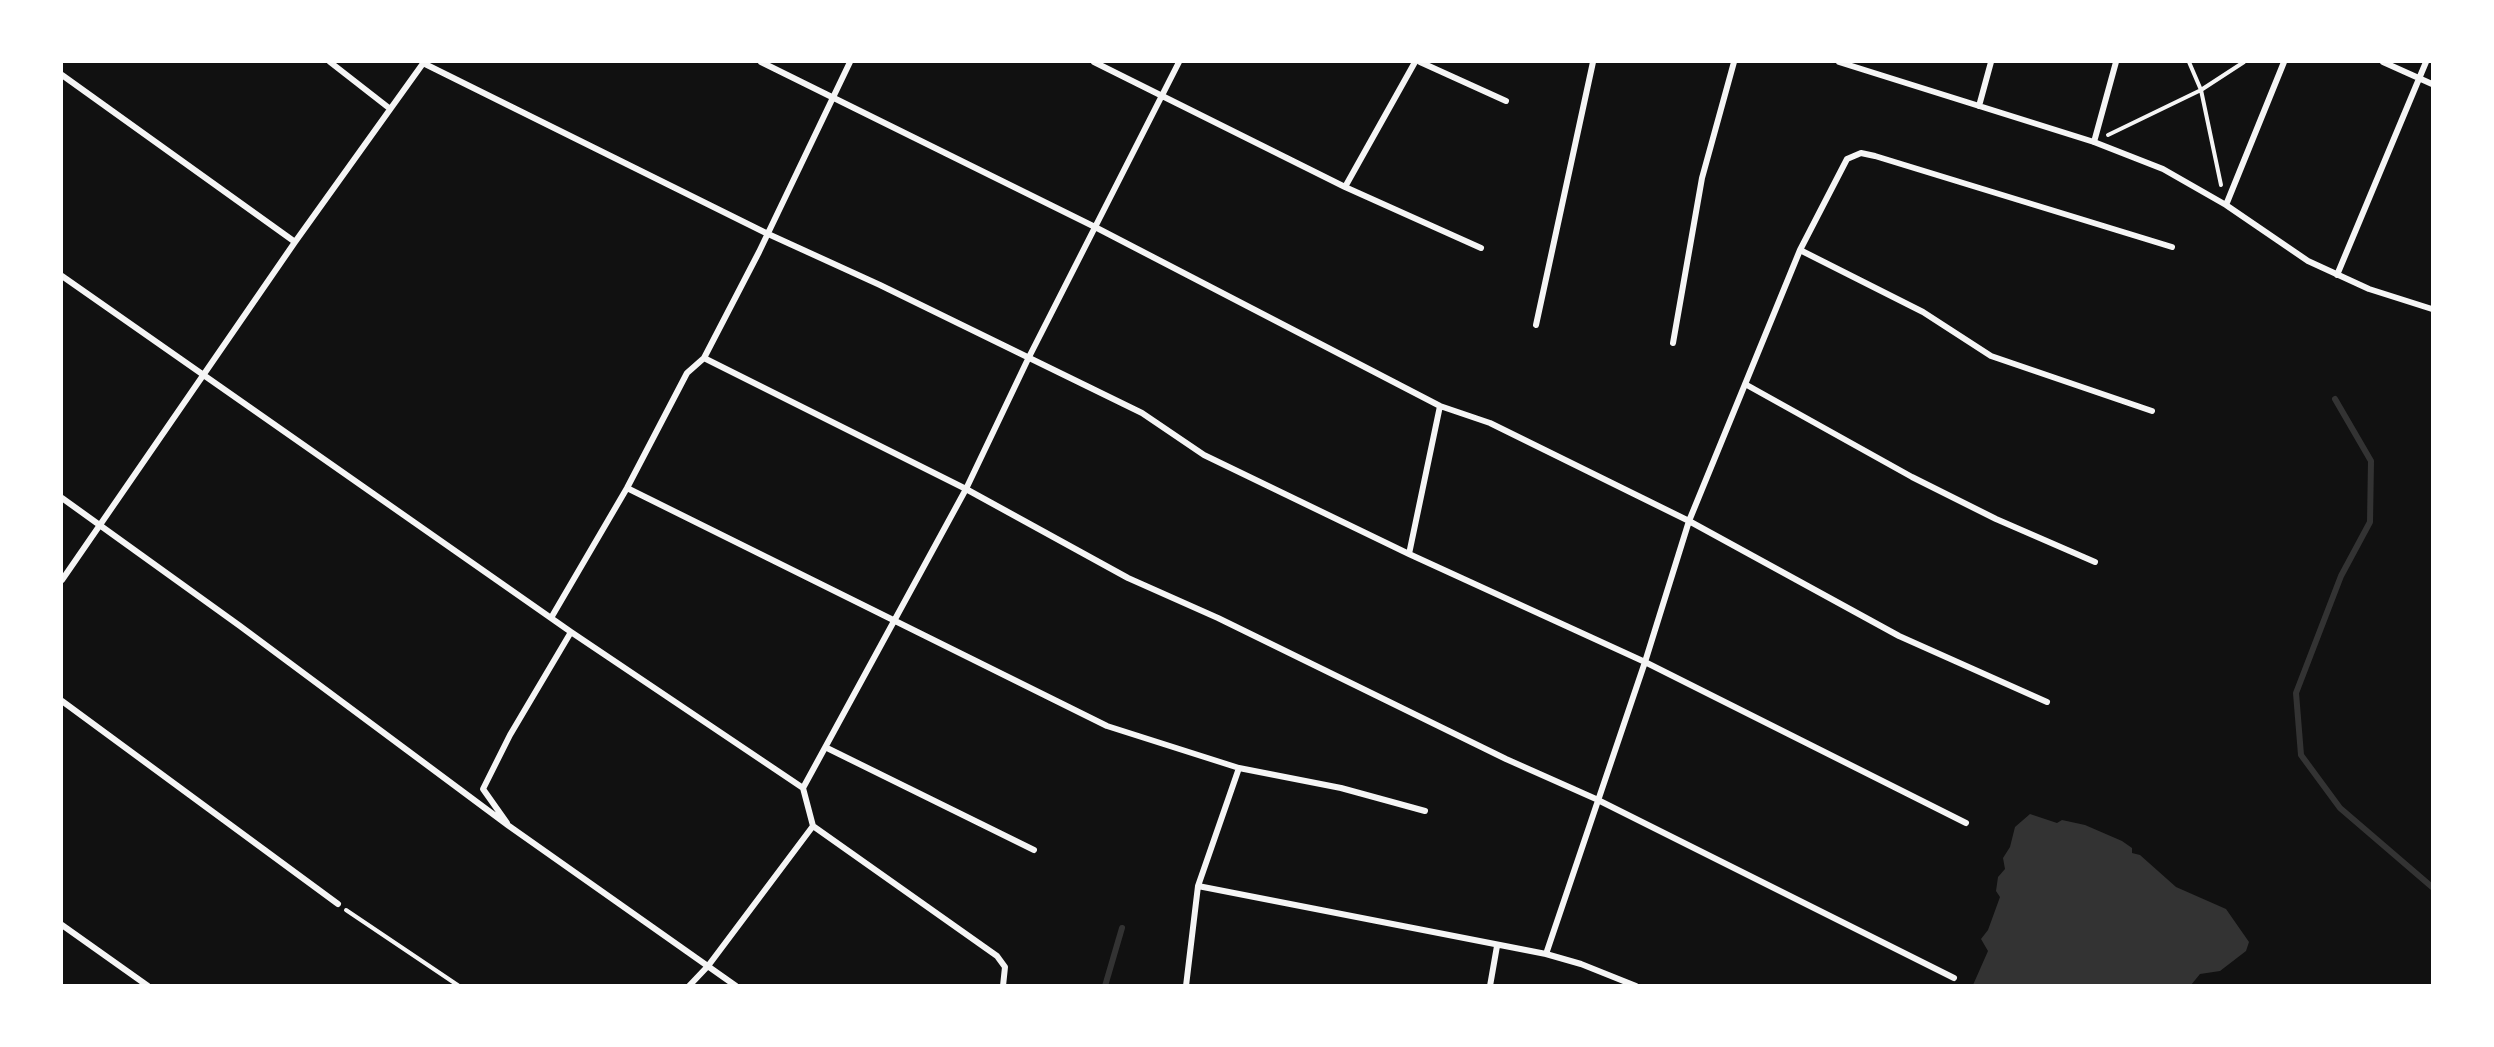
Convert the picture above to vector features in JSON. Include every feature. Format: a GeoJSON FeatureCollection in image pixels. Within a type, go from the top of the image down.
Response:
{"type":"FeatureCollection","features":[{"type":"Feature","properties":{"kind":"street"},"geometry":{"type":"LineString","coordinates":[[330,62],[389,108]]}},
{"type":"Feature","properties":{"kind":"street"},"geometry":{"type":"LineString","coordinates":[[62,580],[205,376],[295,242],[423,62],[766,233],[880,285],[1142,414],[1204,455],[1409,554],[1645,662],[1966,823]]}},
{"type":"Feature","properties":{"kind":"street"},"geometry":{"type":"LineString","coordinates":[[761,62],[1095,227],[1440,406],[1490,423],[1689,521],[1899,636],[2048,702]]}},
{"type":"Feature","properties":{"kind":"street"},"geometry":{"type":"LineString","coordinates":[[551,618],[627,488],[687,373],[704,358],[850,62]]}},
{"type":"Feature","properties":{"kind":"street"},"geometry":{"type":"LineString","coordinates":[[1094,62],[1345,188],[1482,248]]}},
{"type":"Feature","properties":{"kind":"street"},"geometry":{"type":"LineString","coordinates":[[803,788],[827,748],[966,489],[1028,359],[1179,62]]}},
{"type":"Feature","properties":{"kind":"street"},"geometry":{"type":"LineString","coordinates":[[1345,188],[1415,62]]}},
{"type":"Feature","properties":{"kind":"street"},"geometry":{"type":"LineString","coordinates":[[1420,62],[1506,101]]}},
{"type":"Feature","properties":{"kind":"street"},"geometry":{"type":"LineString","coordinates":[[1536,325],[1593,62]]}},
{"type":"Feature","properties":{"kind":"street"},"geometry":{"type":"LineString","coordinates":[[1673,343],[1702,178],[1734,62]]}},
{"type":"Feature","properties":{"kind":"street"},"geometry":{"type":"LineString","coordinates":[[1839,62],[2094,142],[2163,169],[2226,205],[2308,261],[2369,289],[2433,309]]}},
{"type":"Feature","properties":{"kind":"street"},"geometry":{"type":"LineString","coordinates":[[1869,71],[1871,62]]}},
{"type":"Feature","properties":{"kind":"street"},"geometry":{"type":"LineString","coordinates":[[1979,106],[1991,62]]}},
{"type":"Feature","properties":{"kind":"street"},"geometry":{"type":"LineString","coordinates":[[2094,142],[2115,62]]}},
{"type":"Feature","properties":{"kind":"street"},"geometry":{"type":"LineString","coordinates":[[2226,205],[2284,62]]}},
{"type":"Feature","properties":{"kind":"street"},"geometry":{"type":"LineString","coordinates":[[2383,62],[2433,84]]}},
{"type":"Feature","properties":{"kind":"street"},"geometry":{"type":"LineString","coordinates":[[2337,275],[2426,62]]}},
{"type":"Feature","properties":{"kind":"street"},"geometry":{"type":"LineString","coordinates":[[62,75],[295,242]]}},
{"type":"Feature","properties":{"kind":"street"},"geometry":{"type":"LineString","coordinates":[[1546,954],[1596,799],[1645,662],[1689,521],[1800,250],[1847,159],[1861,153],[2172,247]]}},
{"type":"Feature","properties":{"kind":"street"},"geometry":{"type":"LineString","coordinates":[[1800,250],[1923,312],[1991,356],[2152,411]]}},
{"type":"Feature","properties":{"kind":"street"},"geometry":{"type":"LineString","coordinates":[[62,276],[571,632],[803,788],[813,826],[992,952],[1005,967],[1003,986]]}},
{"type":"Feature","properties":{"kind":"street"},"geometry":{"type":"LineString","coordinates":[[704,358],[966,489],[1128,578],[1228,622],[1506,759],[1596,799],[1954,978]]}},
{"type":"Feature","properties":{"kind":"street"},"geometry":{"type":"LineString","coordinates":[[1745,384],[1912,477],[1996,519],[2095,562]]}},
{"type":"Feature","properties":{"kind":"street"},"geometry":{"type":"LineString","coordinates":[[1409,554],[1440,406]]}},
{"type":"Feature","properties":{"kind":"street"},"geometry":{"type":"LineString","coordinates":[[627,488],[896,619],[1107,726],[1239,768],[1341,788],[1425,811]]}},
{"type":"Feature","properties":{"kind":"street"},"geometry":{"type":"LineString","coordinates":[[62,498],[509,826],[736,986]]}},
{"type":"Feature","properties":{"kind":"street"},"geometry":{"type":"LineString","coordinates":[[509,826],[483,789],[510,735],[571,632]]}},
{"type":"Feature","properties":{"kind":"street"},"geometry":{"type":"LineString","coordinates":[[62,701],[338,904]]}},
{"type":"Feature","properties":{"kind":"street"},"geometry":{"type":"LineString","coordinates":[[827,748],[1034,850]]}},
{"type":"Feature","properties":{"kind":"street"},"geometry":{"type":"LineString","coordinates":[[1186,986],[1198,886],[1239,768]]}},
{"type":"Feature","properties":{"kind":"street"},"geometry":{"type":"LineString","coordinates":[[689,986],[708,966],[813,826]]}},
{"type":"Feature","properties":{"kind":"street"},"geometry":{"type":"LineString","coordinates":[[1198,886],[1546,954],[1581,964],[1636,986]]}},
{"type":"Feature","properties":{"kind":"street"},"geometry":{"type":"LineString","coordinates":[[62,925],[148,986]]}},
{"type":"Feature","properties":{"kind":"street"},"geometry":{"type":"LineString","coordinates":[[1490,986],[1497,946]]}},
{"type":"Feature","properties":{"kind":"path"},"geometry":{"type":"LineString","coordinates":[[2189,62],[2201,90],[2226,205]]}},
{"type":"Feature","properties":{"kind":"path"},"geometry":{"type":"LineString","coordinates":[[2094,142],[2201,90],[2244,62]]}},
{"type":"Feature","properties":{"kind":"path"},"geometry":{"type":"LineString","coordinates":[[338,904],[459,986]]}},
{"type":"Feature","properties":{"kind":"shaded area"},"geometry":{"type":"Polygon","coordinates":[[[2030,814],[2057,823],[2062,820],[2085,825],[2122,841],[2132,848],[2132,853],[2140,855],[2176,887],[2226,909],[2249,942],[2246,951],[2220,971],[2200,974],[2191,985],[1973,985],[1988,951],[1981,939],[1988,930],[2000,897],[1996,891],[1998,877],[2005,869],[2003,858],[2010,847],[2015,827],[2030,814]]]}},
{"type":"Feature","properties":{"kind":"waterway"},"geometry":{"type":"LineString","coordinates":[[2335,399],[2371,461],[2370,522],[2341,576],[2296,693],[2301,755],[2340,808],[2432,887]]}},
{"type":"Feature","properties":{"kind":"waterway"},"geometry":{"type":"LineString","coordinates":[[1105,986],[1122,928]]}}]}
